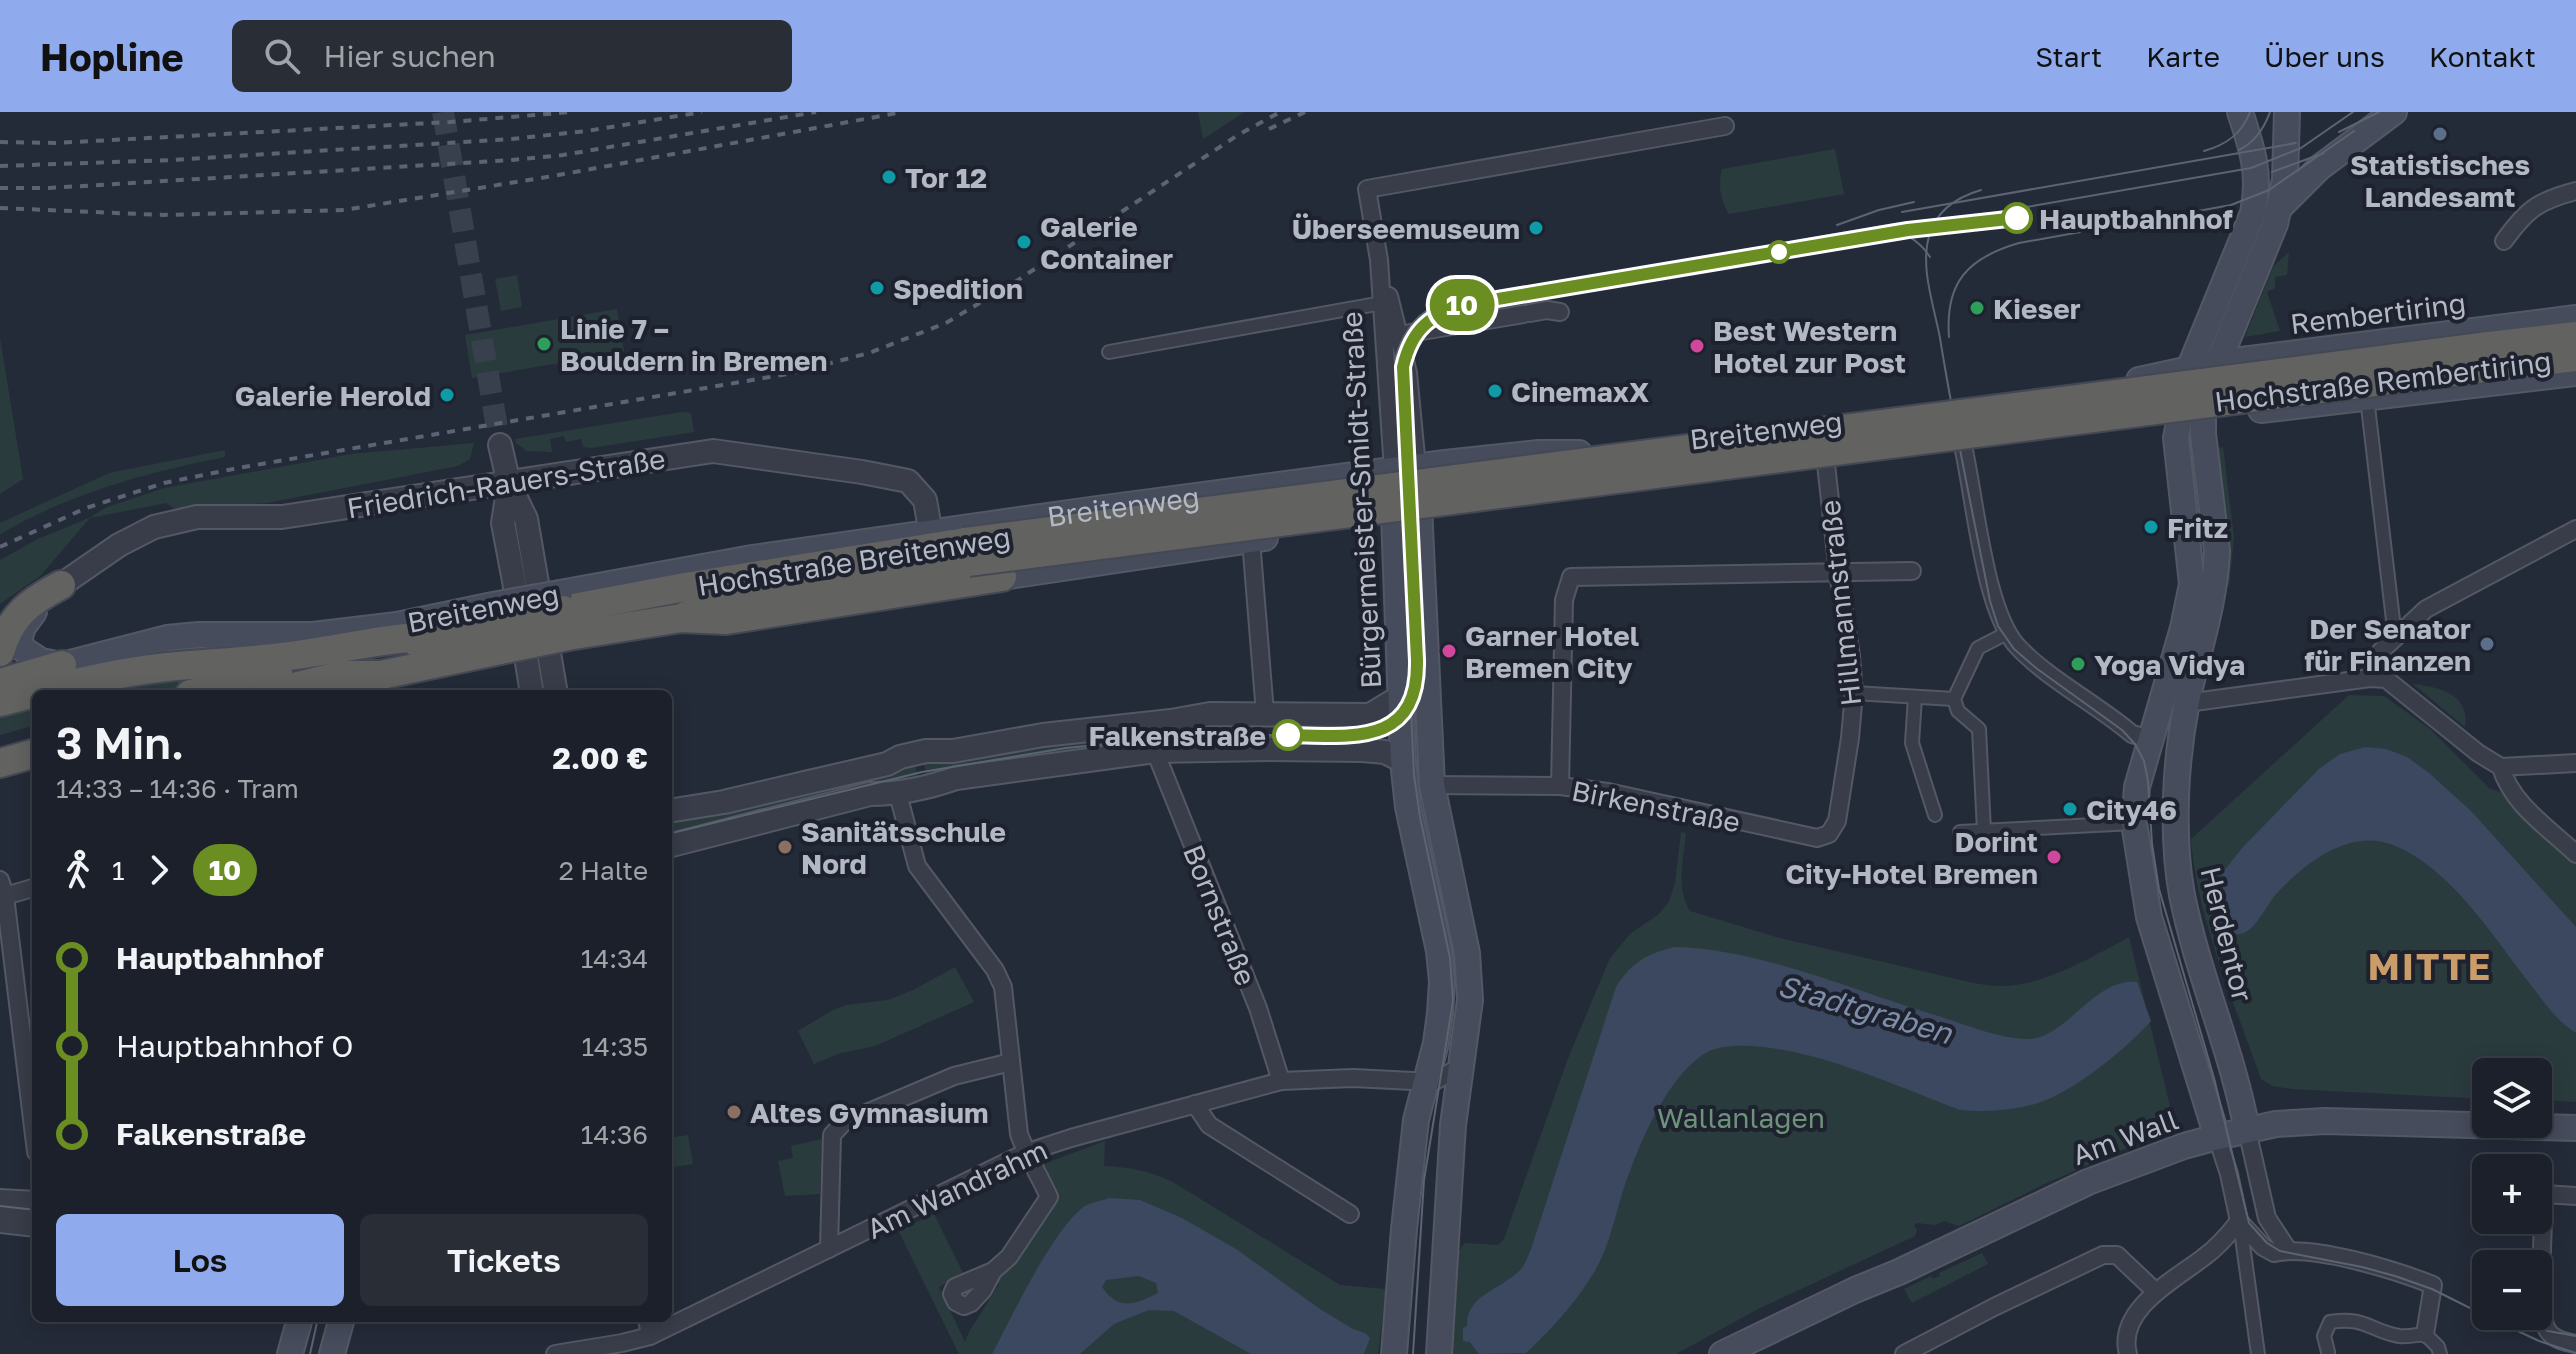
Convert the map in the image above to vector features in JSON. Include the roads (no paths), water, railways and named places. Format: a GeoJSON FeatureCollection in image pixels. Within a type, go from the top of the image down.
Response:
{"type":"FeatureCollection","features":[{"type":"Feature","properties":{"kind":"highway","name":"Hochstraße Rembertiring"},"geometry":{"type":"LineString","coordinates":[[2191,398],[2482,358],[2576,336]]}},
{"type":"Feature","properties":{"kind":"highway","name":"Hochstraße Rembertiring"},"geometry":{"type":"LineString","coordinates":[[2482,358],[2576,357]]}},
{"type":"Feature","properties":{"kind":"highway","name":"Hochstraße Breitenweg"},"geometry":{"type":"LineString","coordinates":[[208,690],[403,647],[433,636],[685,587],[2191,398]]}},
{"type":"Feature","properties":{"kind":"highway","name":"Hochstraße Breitenweg"},"geometry":{"type":"LineString","coordinates":[[681,618],[722,601],[966,552]]}},
{"type":"Feature","properties":{"kind":"highway"},"geometry":{"type":"LineString","coordinates":[[681,618],[726,620],[1002,577]]}},
{"type":"Feature","properties":{"kind":"highway"},"geometry":{"type":"LineString","coordinates":[[0,652],[6,632],[17,615],[39,597],[61,585]]}},
{"type":"Feature","properties":{"kind":"highway","name":"Breitenweg"},"geometry":{"type":"LineString","coordinates":[[563,613],[681,618]]}},
{"type":"Feature","properties":{"kind":"highway"},"geometry":{"type":"LineString","coordinates":[[321,652],[356,637],[397,625]]}},
{"type":"Feature","properties":{"kind":"highway","name":"Breitenweg"},"geometry":{"type":"LineString","coordinates":[[282,690],[342,675],[371,684],[496,626]]}},
{"type":"Feature","properties":{"kind":"highway"},"geometry":{"type":"LineString","coordinates":[[8,694],[166,667],[251,661],[401,637],[433,636]]}},
{"type":"Feature","properties":{"kind":"highway"},"geometry":{"type":"LineString","coordinates":[[8,694],[62,665]]}},
{"type":"Feature","properties":{"kind":"highway"},"geometry":{"type":"LineString","coordinates":[[0,743],[32,735]]}},
{"type":"Feature","properties":{"kind":"highway"},"geometry":{"type":"LineString","coordinates":[[0,763],[32,754]]}},
{"type":"Feature","properties":{"kind":"main road"},"geometry":{"type":"LineString","coordinates":[[2280,207],[2319,168],[2394,112]]}},
{"type":"Feature","properties":{"kind":"main road"},"geometry":{"type":"LineString","coordinates":[[2191,398],[2218,363],[2280,207],[2293,113],[2242,118],[2257,171],[2258,191],[2176,438],[2192,584],[2183,628],[2137,787],[2134,823],[2149,917],[2217,1137]]}},
{"type":"Feature","properties":{"kind":"main road","name":"Rembertiring"},"geometry":{"type":"LineString","coordinates":[[2191,398],[2218,363],[2576,318]]}},
{"type":"Feature","properties":{"kind":"main road"},"geometry":{"type":"LineString","coordinates":[[2191,398],[2367,398],[2576,373]]}},
{"type":"Feature","properties":{"kind":"main road","name":"Breitenweg"},"geometry":{"type":"LineString","coordinates":[[563,613],[752,558],[1090,510],[1539,453],[1579,453],[2139,380],[2191,398]]}},
{"type":"Feature","properties":{"kind":"main road","name":"Breitenweg"},"geometry":{"type":"LineString","coordinates":[[1002,577],[1420,516],[2144,420],[2191,398]]}},
{"type":"Feature","properties":{"kind":"main road","name":"Herdentor"},"geometry":{"type":"LineString","coordinates":[[2191,398],[2204,445],[2217,551],[2214,589],[2187,703],[2176,797],[2179,876],[2195,946],[2238,1084],[2247,1130]]}},
{"type":"Feature","properties":{"kind":"main road"},"geometry":{"type":"LineString","coordinates":[[1579,453],[1595,464],[1596,475],[1587,495]]}},
{"type":"Feature","properties":{"kind":"main road","name":"Bürgermeister-Smidt-Straße"},"geometry":{"type":"LineString","coordinates":[[1405,469],[1420,516],[1432,785],[1467,953],[1470,1000],[1453,1125],[1439,1354]]}},
{"type":"Feature","properties":{"kind":"main road","name":"Bürgermeister-Smidt-Straße"},"geometry":{"type":"LineString","coordinates":[[1394,1354],[1414,1135],[1436,1043],[1442,981],[1439,951],[1408,807],[1403,761],[1393,520],[1405,469]]}},
{"type":"Feature","properties":{"kind":"main road"},"geometry":{"type":"LineString","coordinates":[[2190,555],[2217,551]]}},
{"type":"Feature","properties":{"kind":"main road"},"geometry":{"type":"LineString","coordinates":[[61,585],[23,627],[19,640],[24,650],[41,661],[62,665]]}},
{"type":"Feature","properties":{"kind":"main road","name":"Breitenweg"},"geometry":{"type":"LineString","coordinates":[[62,665],[135,645],[183,636],[313,635],[397,625],[496,626]]}},
{"type":"Feature","properties":{"kind":"main road","name":"Am Wall"},"geometry":{"type":"LineString","coordinates":[[1730,1352],[2085,1183],[2217,1137],[2276,1124],[2325,1121],[2576,1128]]}},
{"type":"Feature","properties":{"kind":"main road"},"geometry":{"type":"LineString","coordinates":[[290,1354],[300,1322]]}},
{"type":"Feature","properties":{"kind":"street","name":"Bürgermeister-Smidt-Straße"},"geometry":{"type":"LineString","coordinates":[[1405,469],[1392,338],[1367,189],[1725,126]]}},
{"type":"Feature","properties":{"kind":"street"},"geometry":{"type":"LineString","coordinates":[[2504,241],[2530,209],[2576,191]]}},
{"type":"Feature","properties":{"kind":"street","name":"Bürgermeister-Smidt-Straße"},"geometry":{"type":"LineString","coordinates":[[1379,260],[1382,303],[1412,405],[1405,469]]}},
{"type":"Feature","properties":{"kind":"street"},"geometry":{"type":"LineString","coordinates":[[1109,352],[1382,303]]}},
{"type":"Feature","properties":{"kind":"street"},"geometry":{"type":"LineString","coordinates":[[1392,338],[1527,313],[1560,312]]}},
{"type":"Feature","properties":{"kind":"street"},"geometry":{"type":"LineString","coordinates":[[2367,398],[2395,637]]}},
{"type":"Feature","properties":{"kind":"street","name":"Hillmannstraße"},"geometry":{"type":"LineString","coordinates":[[1829,834],[1837,821],[1854,693],[1824,443],[1828,431],[1837,421]]}},
{"type":"Feature","properties":{"kind":"street"},"geometry":{"type":"LineString","coordinates":[[500,445],[509,484],[526,519],[555,690]]}},
{"type":"Feature","properties":{"kind":"street"},"geometry":{"type":"LineString","coordinates":[[1963,446],[1996,608],[2007,633],[2035,662],[2132,734],[2150,739]]}},
{"type":"Feature","properties":{"kind":"street","name":"Friedrich-Rauers-Straße"},"geometry":{"type":"LineString","coordinates":[[61,585],[119,545],[154,527],[197,517],[282,517],[713,451],[908,481],[925,500],[931,534]]}},
{"type":"Feature","properties":{"kind":"street"},"geometry":{"type":"LineString","coordinates":[[509,484],[503,523],[531,690]]}},
{"type":"Feature","properties":{"kind":"street"},"geometry":{"type":"LineString","coordinates":[[2370,678],[2380,652],[2437,602],[2576,529]]}},
{"type":"Feature","properties":{"kind":"street"},"geometry":{"type":"LineString","coordinates":[[1251,540],[1265,713]]}},
{"type":"Feature","properties":{"kind":"street"},"geometry":{"type":"LineString","coordinates":[[1560,786],[1564,600],[1571,577],[1912,571]]}},
{"type":"Feature","properties":{"kind":"street"},"geometry":{"type":"LineString","coordinates":[[1984,831],[1979,729],[1958,711],[1954,699],[1978,648],[2007,633]]}},
{"type":"Feature","properties":{"kind":"street"},"geometry":{"type":"LineString","coordinates":[[2187,703],[2379,677],[2386,679],[2478,753],[2501,767],[2576,763]]}},
{"type":"Feature","properties":{"kind":"street"},"geometry":{"type":"LineString","coordinates":[[1854,693],[1954,699]]}},
{"type":"Feature","properties":{"kind":"street"},"geometry":{"type":"LineString","coordinates":[[672,810],[724,802],[887,764],[900,757],[926,751],[953,751],[1043,735],[1210,714],[1370,715],[1400,697]]}},
{"type":"Feature","properties":{"kind":"street"},"geometry":{"type":"LineString","coordinates":[[1915,697],[1912,743],[1935,815]]}},
{"type":"Feature","properties":{"kind":"street"},"geometry":{"type":"LineString","coordinates":[[672,845],[870,794],[898,794],[956,778],[1155,751],[1363,750],[1385,752],[1403,761]]}},
{"type":"Feature","properties":{"kind":"street","name":"Bornstraße"},"geometry":{"type":"LineString","coordinates":[[1155,751],[1258,1008],[1281,1081]]}},
{"type":"Feature","properties":{"kind":"street"},"geometry":{"type":"LineString","coordinates":[[2501,767],[2514,796],[2576,854]]}},
{"type":"Feature","properties":{"kind":"street","name":"Birkenstraße"},"geometry":{"type":"LineString","coordinates":[[1432,785],[1560,786],[1608,792],[1817,838],[1829,834]]}},
{"type":"Feature","properties":{"kind":"street"},"geometry":{"type":"LineString","coordinates":[[898,794],[917,866],[995,970],[1003,987],[1019,1134],[1025,1153],[1049,1197],[1009,1257],[993,1271]]}},
{"type":"Feature","properties":{"kind":"street"},"geometry":{"type":"LineString","coordinates":[[1960,832],[2134,823]]}},
{"type":"Feature","properties":{"kind":"street"},"geometry":{"type":"LineString","coordinates":[[32,887],[2,888],[32,1121]]}},
{"type":"Feature","properties":{"kind":"street"},"geometry":{"type":"LineString","coordinates":[[829,1249],[832,1135],[843,1123],[954,1076],[1011,1062]]}},
{"type":"Feature","properties":{"kind":"street"},"geometry":{"type":"LineString","coordinates":[[1425,1082],[1442,1078],[1462,1066]]}},
{"type":"Feature","properties":{"kind":"street","name":"Am Wandrahm"},"geometry":{"type":"LineString","coordinates":[[555,1354],[650,1336],[1025,1153],[1071,1138],[1281,1081],[1353,1078],[1425,1082]]}},
{"type":"Feature","properties":{"kind":"street"},"geometry":{"type":"LineString","coordinates":[[1195,1104],[1209,1125],[1350,1214]]}},
{"type":"Feature","properties":{"kind":"street"},"geometry":{"type":"LineString","coordinates":[[2247,1130],[2267,1218],[2281,1251]]}},
{"type":"Feature","properties":{"kind":"street"},"geometry":{"type":"LineString","coordinates":[[2217,1137],[2239,1221],[2258,1354]]}},
{"type":"Feature","properties":{"kind":"street"},"geometry":{"type":"LineString","coordinates":[[2576,1196],[2544,1194],[2542,1311],[2548,1331],[2556,1339],[2576,1344]]}},
{"type":"Feature","properties":{"kind":"street"},"geometry":{"type":"LineString","coordinates":[[0,1201],[32,1203]]}},
{"type":"Feature","properties":{"kind":"street"},"geometry":{"type":"LineString","coordinates":[[0,1221],[32,1225]]}},
{"type":"Feature","properties":{"kind":"street"},"geometry":{"type":"LineString","coordinates":[[2239,1221],[2263,1247],[2386,1268],[2433,1285],[2425,1334]]}},
{"type":"Feature","properties":{"kind":"street"},"geometry":{"type":"LineString","coordinates":[[2124,1353],[2129,1329],[2140,1309],[2156,1292],[2215,1248],[2239,1221]]}},
{"type":"Feature","properties":{"kind":"street"},"geometry":{"type":"LineString","coordinates":[[1904,1354],[2103,1255],[2117,1255],[2156,1292]]}},
{"type":"Feature","properties":{"kind":"street"},"geometry":{"type":"LineString","coordinates":[[2328,1352],[2324,1336],[2330,1322],[2345,1319],[2368,1323],[2400,1336],[2425,1334],[2438,1347],[2440,1354]]}},
{"type":"Feature","properties":{"kind":"street"},"geometry":{"type":"LineString","coordinates":[[300,1322],[303,1354]]}},
{"type":"Feature","properties":{"kind":"street"},"geometry":{"type":"LineString","coordinates":[[648,1322],[650,1336]]}},
{"type":"Feature","properties":{"kind":"water"},"geometry":{"type":"Polygon","coordinates":[[[2365,747],[2386,749],[2407,757],[2429,773],[2471,811],[2576,927],[2576,1033],[2549,1009],[2449,883],[2411,853],[2390,844],[2359,841],[2329,851],[2290,880],[2249,930],[2236,934],[2215,928],[2218,884],[2223,872],[2243,847],[2319,769],[2340,754],[2365,747]]]}},
{"type":"Feature","properties":{"kind":"water","name":"Stadtgraben"},"geometry":{"type":"Polygon","coordinates":[[[1674,947],[1740,955],[1774,963],[2005,1037],[2041,1037],[2106,989],[2121,983],[2137,982],[2151,1021],[2113,1057],[2065,1091],[2035,1104],[1998,1110],[1960,1110],[1857,1070],[1804,1054],[1746,1046],[1709,1051],[1683,1073],[1661,1104],[1636,1155],[1602,1257],[1573,1303],[1526,1353],[1479,1354],[1470,1342],[1463,1341],[1463,1328],[1467,1326],[1468,1315],[1479,1299],[1513,1276],[1527,1258],[1616,987],[1640,961],[1674,947]]]}},
{"type":"Feature","properties":{"kind":"water"},"geometry":{"type":"Polygon","coordinates":[[[1109,1198],[1140,1200],[1182,1218],[1236,1249],[1320,1309],[1365,1333],[1370,1338],[1364,1354],[1251,1354],[1174,1311],[1149,1310],[1114,1324],[1080,1354],[992,1354],[1034,1274],[1060,1233],[1085,1206],[1109,1198]],[[1139,1276],[1106,1280],[1102,1287],[1115,1300],[1127,1304],[1158,1293],[1156,1283],[1139,1276]]]}},
{"type":"Feature","properties":{"kind":"tunnel"},"geometry":{"type":"LineString","coordinates":[[443,112],[500,445]]}},
{"type":"Feature","properties":{"kind":"tram line"},"geometry":{"type":"LineString","coordinates":[[2204,151],[2232,138],[2243,127],[2250,112]]}},
{"type":"Feature","properties":{"kind":"tram line"},"geometry":{"type":"LineString","coordinates":[[2239,150],[2258,134],[2270,112]]}},
{"type":"Feature","properties":{"kind":"tram line"},"geometry":{"type":"LineString","coordinates":[[1519,289],[1894,224],[1992,213],[2251,168],[2301,148],[2353,112]]}},
{"type":"Feature","properties":{"kind":"tram line"},"geometry":{"type":"LineString","coordinates":[[2339,132],[2379,112]]}},
{"type":"Feature","properties":{"kind":"tram line"},"geometry":{"type":"LineString","coordinates":[[1949,337],[1951,302],[1956,287],[1963,275],[1986,256],[2019,243],[2231,205],[2269,190],[2354,131]]}},
{"type":"Feature","properties":{"kind":"tram line"},"geometry":{"type":"LineString","coordinates":[[1902,212],[2296,143]]}},
{"type":"Feature","properties":{"kind":"tram line"},"geometry":{"type":"LineString","coordinates":[[2272,172],[2324,153]]}},
{"type":"Feature","properties":{"kind":"tram line"},"geometry":{"type":"LineString","coordinates":[[1981,190],[1956,201],[1942,212],[1929,236],[1926,261],[1990,601],[1998,626],[2014,649],[2122,730],[2135,744],[2144,761],[2159,889],[2214,1078],[2249,1223],[2267,1243],[2280,1251],[2395,1276],[2432,1289],[2472,1309]]}},
{"type":"Feature","properties":{"kind":"tram line"},"geometry":{"type":"LineString","coordinates":[[1837,225],[1914,202]]}},
{"type":"Feature","properties":{"kind":"tram line","name":"10"},"geometry":{"type":"LineString","coordinates":[[1288,735],[1356,736],[1380,731],[1404,711],[1414,692],[1417,660],[1403,367],[1413,338],[1439,313],[1468,304],[1908,230],[2017,218]]}},
{"type":"Feature","properties":{"kind":"tram line"},"geometry":{"type":"LineString","coordinates":[[1884,229],[1910,237],[1930,257]]}},
{"type":"Feature","properties":{"kind":"tram line"},"geometry":{"type":"LineString","coordinates":[[1413,1354],[1424,1180],[1453,1001],[1450,958],[1414,775],[1395,360],[1403,339],[1425,312],[1456,299],[1513,290]]}},
{"type":"Feature","properties":{"kind":"tram line"},"geometry":{"type":"LineString","coordinates":[[672,833],[922,772],[1066,748],[1212,734],[1371,734],[1395,721],[1411,699]]}},
{"type":"Feature","properties":{"kind":"tram line"},"geometry":{"type":"LineString","coordinates":[[0,1206],[32,1210]]}},
{"type":"Feature","properties":{"kind":"tram line"},"geometry":{"type":"LineString","coordinates":[[310,1354],[317,1322]]}},
{"type":"Feature","properties":{"kind":"tram line"},"geometry":{"type":"LineString","coordinates":[[2516,1330],[2576,1353]]}},
{"type":"Feature","properties":{"kind":"tram line"},"geometry":{"type":"LineString","coordinates":[[2545,1330],[2576,1336]]}},
{"type":"Feature","properties":{"kind":"railway"},"geometry":{"type":"LineString","coordinates":[[0,142],[55,143],[450,122],[571,112]]}},
{"type":"Feature","properties":{"kind":"railway"},"geometry":{"type":"LineString","coordinates":[[0,166],[172,160],[511,139],[587,131],[702,112]]}},
{"type":"Feature","properties":{"kind":"railway"},"geometry":{"type":"LineString","coordinates":[[0,188],[49,188],[512,160],[563,155],[816,112]]}},
{"type":"Feature","properties":{"kind":"railway"},"geometry":{"type":"LineString","coordinates":[[0,208],[163,215],[344,210],[553,176],[903,112]]}},
{"type":"Feature","properties":{"kind":"railway"},"geometry":{"type":"LineString","coordinates":[[0,547],[86,508],[164,483],[793,373],[869,353],[946,323],[1015,282],[1238,135],[1280,112]]}},
{"type":"Feature","properties":{"kind":"railway"},"geometry":{"type":"LineString","coordinates":[[1269,129],[1305,112]]}},
{"type":"Feature","properties":{"kind":"place","name":"Statistisches Landesamt"},"geometry":{"type":"Point","coordinates":[2440,134]}},
{"type":"Feature","properties":{"kind":"place","name":"Tor 12"},"geometry":{"type":"Point","coordinates":[889,177]}},
{"type":"Feature","properties":{"kind":"place","name":"Hauptbahnhof"},"geometry":{"type":"Point","coordinates":[2017,218]}},
{"type":"Feature","properties":{"kind":"place","name":"Überseemuseum"},"geometry":{"type":"Point","coordinates":[1536,228]}},
{"type":"Feature","properties":{"kind":"place","name":"Galerie Container"},"geometry":{"type":"Point","coordinates":[1024,242]}},
{"type":"Feature","properties":{"kind":"place","name":"Spedition"},"geometry":{"type":"Point","coordinates":[877,288]}},
{"type":"Feature","properties":{"kind":"place","name":"Kieser"},"geometry":{"type":"Point","coordinates":[1977,308]}},
{"type":"Feature","properties":{"kind":"place","name":"Linie 7 – Bouldern in Bremen"},"geometry":{"type":"Point","coordinates":[544,344]}},
{"type":"Feature","properties":{"kind":"place","name":"Best Western Hotel zur Post"},"geometry":{"type":"Point","coordinates":[1697,346]}},
{"type":"Feature","properties":{"kind":"place","name":"CinemaxX"},"geometry":{"type":"Point","coordinates":[1495,391]}},
{"type":"Feature","properties":{"kind":"place","name":"Galerie Herold"},"geometry":{"type":"Point","coordinates":[447,395]}},
{"type":"Feature","properties":{"kind":"place","name":"Fritz"},"geometry":{"type":"Point","coordinates":[2151,527]}},
{"type":"Feature","properties":{"kind":"place","name":"Der Senator für Finanzen"},"geometry":{"type":"Point","coordinates":[2487,644]}},
{"type":"Feature","properties":{"kind":"place","name":"Garner Hotel Bremen City"},"geometry":{"type":"Point","coordinates":[1449,651]}},
{"type":"Feature","properties":{"kind":"place","name":"Yoga Vidya"},"geometry":{"type":"Point","coordinates":[2078,664]}},
{"type":"Feature","properties":{"kind":"place","name":"Falkenstraße"},"geometry":{"type":"Point","coordinates":[1288,735]}},
{"type":"Feature","properties":{"kind":"place","name":"City46"},"geometry":{"type":"Point","coordinates":[2070,809]}},
{"type":"Feature","properties":{"kind":"place","name":"Sanitätsschule Nord"},"geometry":{"type":"Point","coordinates":[785,847]}},
{"type":"Feature","properties":{"kind":"place","name":"Dorint City-Hotel Bremen"},"geometry":{"type":"Point","coordinates":[2054,857]}},
{"type":"Feature","properties":{"kind":"place","name":"Altes Gymnasium"},"geometry":{"type":"Point","coordinates":[734,1112]}},
{"type":"Feature","properties":{"kind":"district","name":"MITTE"},"geometry":{"type":"Point","coordinates":[2430,966]}},
{"type":"Feature","properties":{"kind":"park label","name":"Wallanlagen"},"geometry":{"type":"Point","coordinates":[1741,1117]}}]}
